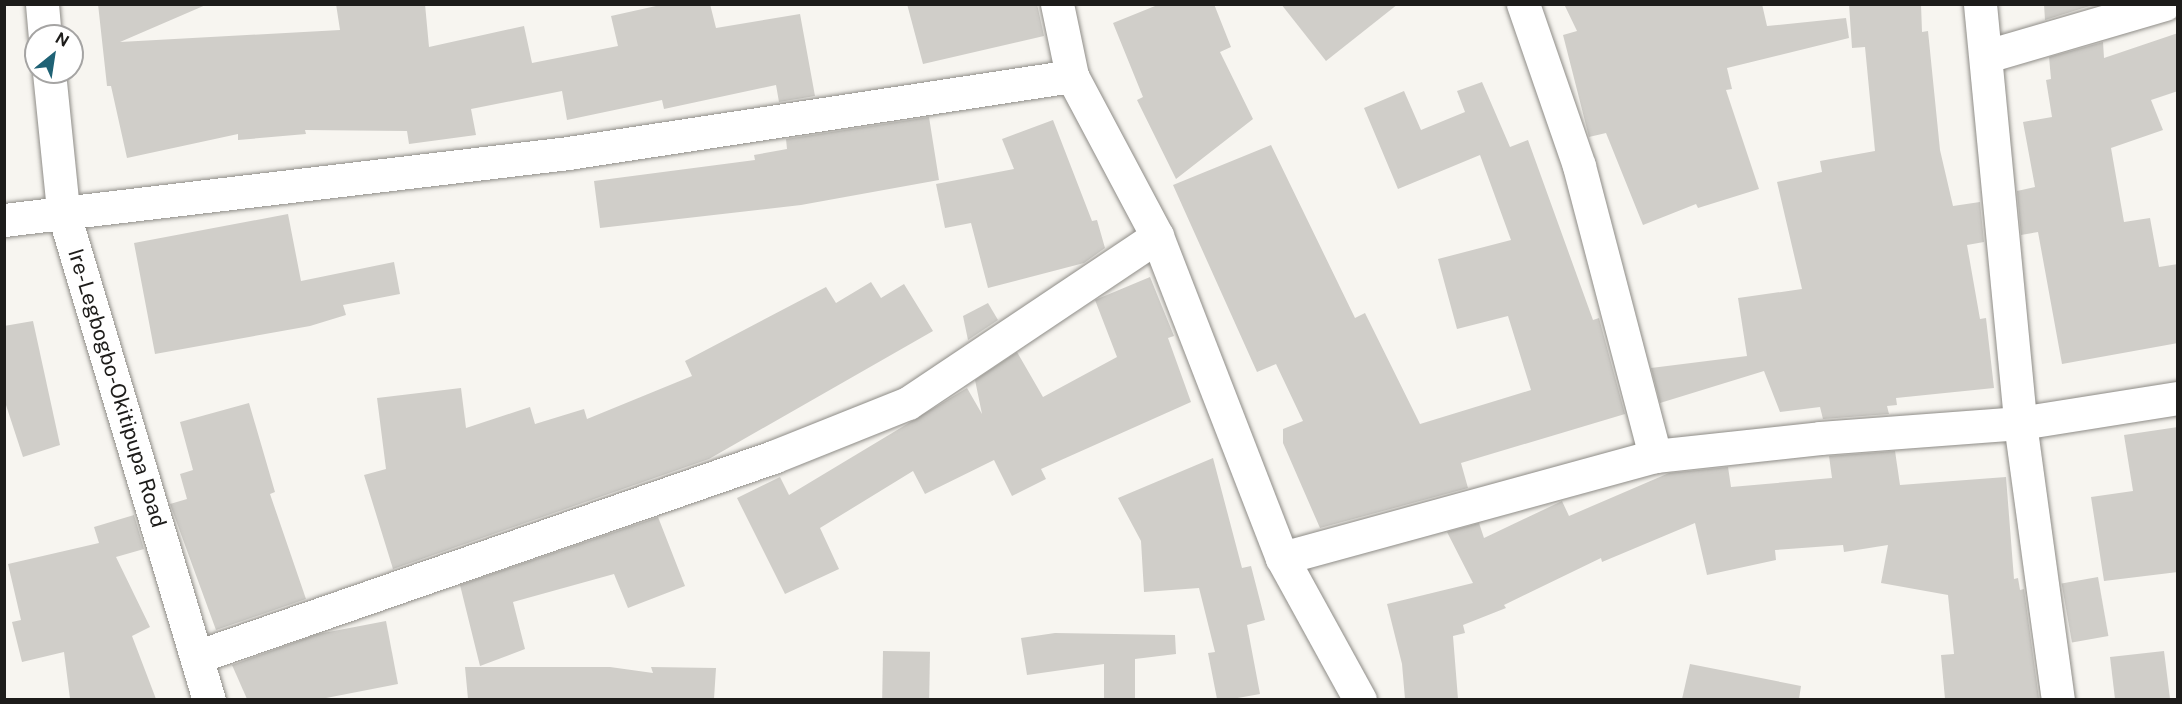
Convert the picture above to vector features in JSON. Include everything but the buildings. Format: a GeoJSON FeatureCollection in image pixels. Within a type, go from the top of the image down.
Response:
{"type":"FeatureCollection","features":[{"type":"Feature","properties":{"kind":"street"},"geometry":{"type":"LineString","coordinates":[[42,4],[44,24]]}},
{"type":"Feature","properties":{"kind":"street"},"geometry":{"type":"LineString","coordinates":[[1058,4],[1072,76],[1157,236],[1282,558],[1360,699]]}},
{"type":"Feature","properties":{"kind":"street"},"geometry":{"type":"LineString","coordinates":[[1523,4],[1579,166],[1655,456]]}},
{"type":"Feature","properties":{"kind":"street"},"geometry":{"type":"LineString","coordinates":[[1980,4],[1987,56],[2020,423],[2058,699]]}},
{"type":"Feature","properties":{"kind":"street"},"geometry":{"type":"LineString","coordinates":[[1987,56],[2165,4]]}},
{"type":"Feature","properties":{"kind":"street"},"geometry":{"type":"LineString","coordinates":[[4,220],[63,211],[568,153],[1072,76]]}},
{"type":"Feature","properties":{"kind":"street","name":"Ire-Legbogbo-Okitipupa Road"},"geometry":{"type":"LineString","coordinates":[[50,84],[63,211],[199,656],[209,699]]}},
{"type":"Feature","properties":{"kind":"street"},"geometry":{"type":"LineString","coordinates":[[199,656],[773,457],[908,403],[1157,236]]}},
{"type":"Feature","properties":{"kind":"street"},"geometry":{"type":"LineString","coordinates":[[1282,558],[1655,456],[1820,438],[2020,423],[2178,398]]}}]}
